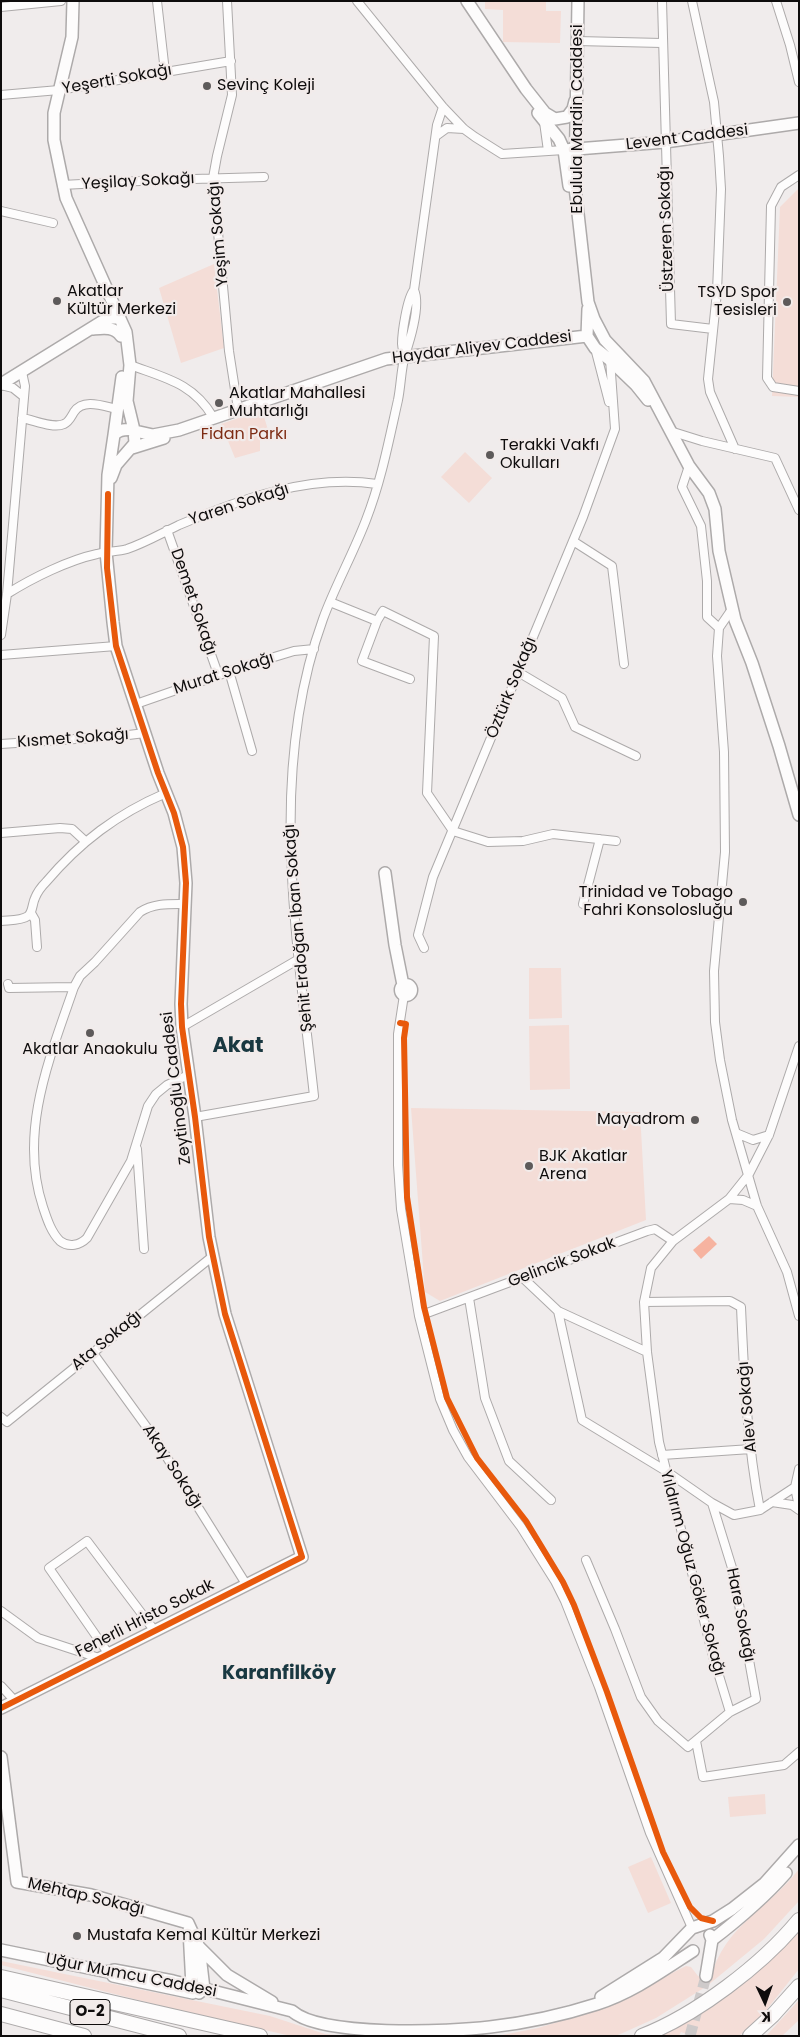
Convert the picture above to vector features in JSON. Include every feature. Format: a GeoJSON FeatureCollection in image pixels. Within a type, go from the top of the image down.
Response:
{"type":"FeatureCollection","features":[{"type":"Feature","properties":{"kind":"highway"},"geometry":{"type":"LineString","coordinates":[[642,2036],[690,2011],[727,1986],[756,1962],[799,1920]]}},
{"type":"Feature","properties":{"kind":"highway"},"geometry":{"type":"LineString","coordinates":[[1,1977],[260,2036]]}},
{"type":"Feature","properties":{"kind":"highway"},"geometry":{"type":"LineString","coordinates":[[750,2036],[799,1986]]}},
{"type":"Feature","properties":{"kind":"highway","name":"O-2"},"geometry":{"type":"LineString","coordinates":[[1,1990],[179,2036]]}},
{"type":"Feature","properties":{"kind":"highway","name":"O-2"},"geometry":{"type":"LineString","coordinates":[[1,2014],[84,2036]]}},
{"type":"Feature","properties":{"kind":"street"},"geometry":{"type":"LineString","coordinates":[[1,8],[61,1]]}},
{"type":"Feature","properties":{"kind":"street"},"geometry":{"type":"LineString","coordinates":[[73,1],[72,37],[54,108],[53,128],[62,185],[71,210],[126,332],[130,365],[128,402],[135,443],[114,468],[108,494]]}},
{"type":"Feature","properties":{"kind":"street"},"geometry":{"type":"LineString","coordinates":[[157,1],[165,72]]}},
{"type":"Feature","properties":{"kind":"street","name":"Yeşim Sokağı"},"geometry":{"type":"LineString","coordinates":[[227,1],[232,94],[218,149],[213,178],[229,351],[238,409]]}},
{"type":"Feature","properties":{"kind":"street"},"geometry":{"type":"LineString","coordinates":[[357,1],[442,107],[464,129],[502,154],[570,149]]}},
{"type":"Feature","properties":{"kind":"street"},"geometry":{"type":"LineString","coordinates":[[467,1],[526,89],[544,120],[558,139],[570,149]]}},
{"type":"Feature","properties":{"kind":"street","name":"Ebulula Mardin Caddesi"},"geometry":{"type":"LineString","coordinates":[[578,1],[577,117],[570,149],[569,186],[575,203],[588,302],[594,319],[608,343],[644,381],[689,466],[709,494],[715,509],[719,551],[732,609],[779,746],[799,815]]}},
{"type":"Feature","properties":{"kind":"street","name":"Üstzeren Sokağı"},"geometry":{"type":"LineString","coordinates":[[662,1],[670,324],[713,329]]}},
{"type":"Feature","properties":{"kind":"street"},"geometry":{"type":"LineString","coordinates":[[692,1],[714,102],[718,135],[720,189],[717,292],[708,379],[710,392],[735,449]]}},
{"type":"Feature","properties":{"kind":"street"},"geometry":{"type":"LineString","coordinates":[[776,1],[799,82]]}},
{"type":"Feature","properties":{"kind":"street"},"geometry":{"type":"LineString","coordinates":[[577,41],[662,42]]}},
{"type":"Feature","properties":{"kind":"street","name":"Yeşerti Sokağı"},"geometry":{"type":"LineString","coordinates":[[1,95],[59,90],[231,61]]}},
{"type":"Feature","properties":{"kind":"street"},"geometry":{"type":"LineString","coordinates":[[526,89],[545,113],[555,119],[570,115],[576,98]]}},
{"type":"Feature","properties":{"kind":"street","name":"Şehit Erdoğan İban Sokağı"},"geometry":{"type":"LineString","coordinates":[[195,1116],[314,1096],[290,858],[292,761],[314,649],[330,602],[366,521],[397,401],[416,307],[414,290],[438,118],[442,107]]}},
{"type":"Feature","properties":{"kind":"street"},"geometry":{"type":"LineString","coordinates":[[544,120],[548,151]]}},
{"type":"Feature","properties":{"kind":"street","name":"Levent Caddesi"},"geometry":{"type":"LineString","coordinates":[[570,149],[665,142],[799,123]]}},
{"type":"Feature","properties":{"kind":"street"},"geometry":{"type":"LineString","coordinates":[[436,136],[447,128],[464,129]]}},
{"type":"Feature","properties":{"kind":"street"},"geometry":{"type":"LineString","coordinates":[[799,175],[781,187],[771,206],[767,378],[773,387],[799,391]]}},
{"type":"Feature","properties":{"kind":"street","name":"Yeşilay Sokağı"},"geometry":{"type":"LineString","coordinates":[[62,185],[264,177]]}},
{"type":"Feature","properties":{"kind":"street"},"geometry":{"type":"LineString","coordinates":[[1,210],[53,223]]}},
{"type":"Feature","properties":{"kind":"street"},"geometry":{"type":"LineString","coordinates":[[103,321],[111,306],[110,296]]}},
{"type":"Feature","properties":{"kind":"street"},"geometry":{"type":"LineString","coordinates":[[588,302],[587,336],[595,348],[630,379],[668,426],[735,449],[775,458],[797,500],[799,510]]}},
{"type":"Feature","properties":{"kind":"street"},"geometry":{"type":"LineString","coordinates":[[1,385],[103,321],[110,318],[120,318]]}},
{"type":"Feature","properties":{"kind":"street"},"geometry":{"type":"LineString","coordinates":[[108,494],[109,459],[124,365],[120,318]]}},
{"type":"Feature","properties":{"kind":"street"},"geometry":{"type":"LineString","coordinates":[[91,330],[112,329],[121,336]]}},
{"type":"Feature","properties":{"kind":"street"},"geometry":{"type":"LineString","coordinates":[[587,336],[608,343]]}},
{"type":"Feature","properties":{"kind":"street","name":"Haydar Aliyev Caddesi"},"geometry":{"type":"LineString","coordinates":[[179,430],[386,359],[587,336]]}},
{"type":"Feature","properties":{"kind":"street","name":"Öztürk Sokağı"},"geometry":{"type":"LineString","coordinates":[[424,948],[418,935],[433,877],[573,541],[615,429],[608,343]]}},
{"type":"Feature","properties":{"kind":"street"},"geometry":{"type":"LineString","coordinates":[[595,348],[615,429]]}},
{"type":"Feature","properties":{"kind":"street"},"geometry":{"type":"LineString","coordinates":[[130,365],[186,387],[196,394],[213,417]]}},
{"type":"Feature","properties":{"kind":"street"},"geometry":{"type":"LineString","coordinates":[[1,635],[8,594],[22,418],[24,386],[22,372]]}},
{"type":"Feature","properties":{"kind":"street"},"geometry":{"type":"LineString","coordinates":[[612,392],[616,383],[622,378],[630,379]]}},
{"type":"Feature","properties":{"kind":"street"},"geometry":{"type":"LineString","coordinates":[[1,385],[13,388],[23,396]]}},
{"type":"Feature","properties":{"kind":"street"},"geometry":{"type":"LineString","coordinates":[[22,418],[63,425],[68,422],[77,407],[81,405],[117,408]]}},
{"type":"Feature","properties":{"kind":"street"},"geometry":{"type":"LineString","coordinates":[[114,436],[121,430],[153,435],[179,430]]}},
{"type":"Feature","properties":{"kind":"street"},"geometry":{"type":"LineString","coordinates":[[114,436],[118,446],[131,450],[179,430]]}},
{"type":"Feature","properties":{"kind":"street"},"geometry":{"type":"LineString","coordinates":[[689,466],[682,487],[701,526],[707,581],[707,617],[719,628]]}},
{"type":"Feature","properties":{"kind":"street","name":"Yaren Sokağı"},"geometry":{"type":"LineString","coordinates":[[8,594],[19,587],[85,557],[128,548],[210,512],[275,491],[305,485],[354,480],[377,484]]}},
{"type":"Feature","properties":{"kind":"street","name":"Zeytinoğlu Caddesi"},"geometry":{"type":"LineString","coordinates":[[108,494],[106,552],[116,646],[174,813],[183,847],[186,904],[181,1004],[182,1026],[209,1237],[225,1314],[302,1557]]}},
{"type":"Feature","properties":{"kind":"street","name":"Demet Sokağı"},"geometry":{"type":"LineString","coordinates":[[167,530],[218,674]]}},
{"type":"Feature","properties":{"kind":"street"},"geometry":{"type":"LineString","coordinates":[[573,541],[612,566],[624,664]]}},
{"type":"Feature","properties":{"kind":"street"},"geometry":{"type":"LineString","coordinates":[[330,602],[377,621]]}},
{"type":"Feature","properties":{"kind":"street"},"geometry":{"type":"LineString","coordinates":[[732,609],[719,628],[717,656],[724,752],[725,852],[714,971],[715,1022],[720,1060],[736,1133],[758,1206],[787,1272],[799,1316]]}},
{"type":"Feature","properties":{"kind":"street"},"geometry":{"type":"LineString","coordinates":[[410,679],[362,661],[383,610],[434,636],[427,794],[453,831],[488,842],[523,840],[553,834],[616,841]]}},
{"type":"Feature","properties":{"kind":"street"},"geometry":{"type":"LineString","coordinates":[[1,656],[116,646]]}},
{"type":"Feature","properties":{"kind":"street","name":"Murat Sokağı"},"geometry":{"type":"LineString","coordinates":[[136,704],[218,674],[294,651],[314,649]]}},
{"type":"Feature","properties":{"kind":"street"},"geometry":{"type":"LineString","coordinates":[[229,671],[252,751]]}},
{"type":"Feature","properties":{"kind":"street"},"geometry":{"type":"LineString","coordinates":[[518,672],[562,698],[574,727],[636,756]]}},
{"type":"Feature","properties":{"kind":"street","name":"Kısmet Sokağı"},"geometry":{"type":"LineString","coordinates":[[1,744],[120,736],[145,732]]}},
{"type":"Feature","properties":{"kind":"street"},"geometry":{"type":"LineString","coordinates":[[1,921],[26,917],[31,913],[35,898],[41,888],[85,841],[142,802],[166,793]]}},
{"type":"Feature","properties":{"kind":"street"},"geometry":{"type":"LineString","coordinates":[[1,834],[60,828],[72,829],[85,841]]}},
{"type":"Feature","properties":{"kind":"street"},"geometry":{"type":"LineString","coordinates":[[583,904],[600,839]]}},
{"type":"Feature","properties":{"kind":"street"},"geometry":{"type":"LineString","coordinates":[[385,873],[395,945],[404,990],[398,1034],[398,1165],[401,1210],[420,1316],[440,1399],[462,1448],[475,1468],[522,1527],[565,1601],[599,1687],[650,1833],[693,1930]]}},
{"type":"Feature","properties":{"kind":"street"},"geometry":{"type":"LineString","coordinates":[[186,904],[159,904],[149,906],[140,912],[80,976],[74,987],[39,1099],[34,1128],[37,1185],[40,1199],[51,1228],[63,1243],[73,1246],[87,1238],[131,1160],[137,1145],[144,1116],[156,1094],[173,1082],[188,1075]]}},
{"type":"Feature","properties":{"kind":"street"},"geometry":{"type":"LineString","coordinates":[[31,913],[35,920],[37,947]]}},
{"type":"Feature","properties":{"kind":"street"},"geometry":{"type":"LineString","coordinates":[[182,1026],[299,959]]}},
{"type":"Feature","properties":{"kind":"street"},"geometry":{"type":"LineString","coordinates":[[8,984],[9,988],[74,987]]}},
{"type":"Feature","properties":{"kind":"street","name":"Yıldırım Oğuz Göker Sokağı"},"geometry":{"type":"LineString","coordinates":[[730,1712],[713,1656],[659,1442],[647,1352],[644,1302],[651,1268],[673,1241],[729,1199],[749,1174],[769,1135],[799,1046]]}},
{"type":"Feature","properties":{"kind":"street"},"geometry":{"type":"LineString","coordinates":[[736,1133],[753,1140],[769,1135]]}},
{"type":"Feature","properties":{"kind":"street"},"geometry":{"type":"LineString","coordinates":[[137,1145],[144,1249]]}},
{"type":"Feature","properties":{"kind":"street"},"geometry":{"type":"LineString","coordinates":[[729,1199],[743,1200],[758,1206]]}},
{"type":"Feature","properties":{"kind":"street","name":"Gelincik Sokak"},"geometry":{"type":"LineString","coordinates":[[420,1316],[655,1229],[673,1241]]}},
{"type":"Feature","properties":{"kind":"street","name":"Ata Sokağı"},"geometry":{"type":"LineString","coordinates":[[1,1417],[7,1422],[213,1256]]}},
{"type":"Feature","properties":{"kind":"street"},"geometry":{"type":"LineString","coordinates":[[522,1277],[558,1311],[647,1352]]}},
{"type":"Feature","properties":{"kind":"street"},"geometry":{"type":"LineString","coordinates":[[469,1298],[485,1398],[509,1461],[551,1500]]}},
{"type":"Feature","properties":{"kind":"street","name":"Alev Sokağı"},"geometry":{"type":"LineString","coordinates":[[644,1302],[730,1301],[741,1307],[751,1448],[760,1510]]}},
{"type":"Feature","properties":{"kind":"street"},"geometry":{"type":"LineString","coordinates":[[558,1311],[582,1420],[666,1471],[712,1504],[734,1515],[760,1510],[795,1487]]}},
{"type":"Feature","properties":{"kind":"street","name":"Akay Sokağı"},"geometry":{"type":"LineString","coordinates":[[93,1353],[156,1440],[246,1584]]}},
{"type":"Feature","properties":{"kind":"street"},"geometry":{"type":"LineString","coordinates":[[662,1455],[751,1448]]}},
{"type":"Feature","properties":{"kind":"street"},"geometry":{"type":"LineString","coordinates":[[799,1469],[795,1487],[799,1508]]}},
{"type":"Feature","properties":{"kind":"street"},"geometry":{"type":"LineString","coordinates":[[772,1502],[799,1508]]}},
{"type":"Feature","properties":{"kind":"street","name":"Hare Sokağı"},"geometry":{"type":"LineString","coordinates":[[712,1504],[733,1571],[756,1699],[730,1712]]}},
{"type":"Feature","properties":{"kind":"street"},"geometry":{"type":"LineString","coordinates":[[104,1655],[49,1568],[87,1541],[154,1630]]}},
{"type":"Feature","properties":{"kind":"street","name":"Fenerli Hristo Sokak"},"geometry":{"type":"LineString","coordinates":[[1,1708],[302,1557]]}},
{"type":"Feature","properties":{"kind":"street"},"geometry":{"type":"LineString","coordinates":[[586,1560],[641,1697],[658,1721],[688,1747],[730,1712]]}},
{"type":"Feature","properties":{"kind":"street"},"geometry":{"type":"LineString","coordinates":[[1,1611],[38,1638],[104,1655]]}},
{"type":"Feature","properties":{"kind":"street"},"geometry":{"type":"LineString","coordinates":[[1,1686],[14,1700]]}},
{"type":"Feature","properties":{"kind":"street"},"geometry":{"type":"LineString","coordinates":[[696,1741],[703,1777],[784,1765],[799,1752]]}},
{"type":"Feature","properties":{"kind":"street","name":"Mehtap Sokağı"},"geometry":{"type":"LineString","coordinates":[[1,1757],[17,1882],[91,1895],[188,1923],[194,1949]]}},
{"type":"Feature","properties":{"kind":"street"},"geometry":{"type":"LineString","coordinates":[[584,2007],[663,1958],[693,1930],[732,1909],[765,1883],[799,1846]]}},
{"type":"Feature","properties":{"kind":"street"},"geometry":{"type":"LineString","coordinates":[[584,2007],[634,1989],[695,1952],[706,1950],[711,1942],[774,1886],[789,1869],[799,1851]]}},
{"type":"Feature","properties":{"kind":"street"},"geometry":{"type":"LineString","coordinates":[[693,1930],[707,1930],[711,1942],[706,1973],[695,1952],[686,1942],[693,1930]]}},
{"type":"Feature","properties":{"kind":"street"},"geometry":{"type":"LineString","coordinates":[[173,1981],[185,1972],[194,1949]]}},
{"type":"Feature","properties":{"kind":"street"},"geometry":{"type":"LineString","coordinates":[[194,1949],[198,1990]]}},
{"type":"Feature","properties":{"kind":"street"},"geometry":{"type":"LineString","coordinates":[[194,1949],[227,1975],[284,2009]]}},
{"type":"Feature","properties":{"kind":"street","name":"Uğur Mumcu Caddesi"},"geometry":{"type":"LineString","coordinates":[[1,1950],[108,1972],[114,1970],[173,1981],[198,1990],[292,2011],[297,2015],[331,2026],[366,2029],[458,2030],[530,2020],[584,2007]]}},
{"type":"Feature","properties":{"kind":"street"},"geometry":{"type":"LineString","coordinates":[[108,1972],[115,1978],[198,1990],[290,2017],[297,2015]]}},
{"type":"Feature","properties":{"kind":"green space"},"geometry":{"type":"Polygon","coordinates":[[[485,1],[546,1],[546,11],[561,11],[560,43],[503,42],[503,10],[485,9],[485,1]]]}},
{"type":"Feature","properties":{"kind":"green space","name":"TSYD Spor Tesisleri"},"geometry":{"type":"Polygon","coordinates":[[[799,188],[799,397],[772,396],[780,207],[799,188]]]}},
{"type":"Feature","properties":{"kind":"green space"},"geometry":{"type":"Polygon","coordinates":[[[214,264],[224,348],[181,363],[159,288],[214,264]]]}},
{"type":"Feature","properties":{"kind":"green space","name":"Fidan Parkı"},"geometry":{"type":"Polygon","coordinates":[[[262,410],[268,430],[260,435],[260,451],[235,458],[221,424],[262,410]]]}},
{"type":"Feature","properties":{"kind":"green space"},"geometry":{"type":"Polygon","coordinates":[[[465,452],[492,478],[469,503],[441,477],[465,452]]]}},
{"type":"Feature","properties":{"kind":"green space"},"geometry":{"type":"Polygon","coordinates":[[[529,968],[561,968],[562,1018],[529,1019],[529,968]]]}},
{"type":"Feature","properties":{"kind":"green space"},"geometry":{"type":"Polygon","coordinates":[[[569,1025],[570,1089],[530,1090],[529,1026],[569,1025]]]}},
{"type":"Feature","properties":{"kind":"green space","name":"BJK Akatlar Arena"},"geometry":{"type":"Polygon","coordinates":[[[411,1108],[640,1112],[646,1220],[440,1301],[425,1292],[411,1108]]]}},
{"type":"Feature","properties":{"kind":"green space"},"geometry":{"type":"Polygon","coordinates":[[[765,1794],[766,1814],[730,1817],[728,1797],[765,1794]]]}},
{"type":"Feature","properties":{"kind":"green space"},"geometry":{"type":"Polygon","coordinates":[[[651,1857],[671,1903],[648,1913],[628,1867],[651,1857]]]}},
{"type":"Feature","properties":{"kind":"green space"},"geometry":{"type":"Polygon","coordinates":[[[799,1869],[799,1901],[764,1939],[707,1986],[656,2018],[615,2036],[497,2036],[538,2028],[600,2009],[686,1966],[691,1967],[698,1976],[710,1979],[717,1960],[736,1931],[786,1884],[799,1869]]]}},
{"type":"Feature","properties":{"kind":"green space"},"geometry":{"type":"Polygon","coordinates":[[[799,1932],[799,1969],[764,2013],[739,2036],[692,2036],[681,2032],[679,2036],[656,2036],[765,1963],[799,1932]]]}},
{"type":"Feature","properties":{"kind":"green space"},"geometry":{"type":"Polygon","coordinates":[[[1,1961],[270,2016],[325,2034],[347,2036],[291,2036],[181,2011],[1,1965],[1,1961]]]}},
{"type":"Feature","properties":{"kind":"green space"},"geometry":{"type":"Polygon","coordinates":[[[799,2000],[799,2020],[782,2036],[766,2036],[799,2000]]]}},
{"type":"Feature","properties":{"kind":"shaded area"},"geometry":{"type":"Polygon","coordinates":[[[709,1236],[717,1244],[701,1259],[693,1250],[709,1236]]]}},
{"type":"Feature","properties":{"kind":"tunnel"},"geometry":{"type":"LineString","coordinates":[[690,2036],[706,1976]]}},
{"type":"Feature","properties":{"kind":"cycle path"},"geometry":{"type":"LineString","coordinates":[[1,1708],[302,1557],[225,1314],[209,1237],[182,1027],[181,1004],[186,883],[183,847],[174,813],[158,773],[116,646],[107,568],[108,494]]}},
{"type":"Feature","properties":{"kind":"cycle path"},"geometry":{"type":"LineString","coordinates":[[400,1023],[406,1024],[404,1038],[407,1197],[424,1307],[447,1398],[477,1458],[526,1521],[563,1582],[574,1605],[607,1692],[663,1852],[690,1907],[701,1918],[713,1921]]}},
{"type":"Feature","properties":{"kind":"place","name":"Sevinç Koleji"},"geometry":{"type":"Point","coordinates":[207,86]}},
{"type":"Feature","properties":{"kind":"place","name":"Akatlar Kültür Merkezi"},"geometry":{"type":"Point","coordinates":[57,301]}},
{"type":"Feature","properties":{"kind":"place","name":"TSYD Spor Tesisleri"},"geometry":{"type":"Point","coordinates":[787,302]}},
{"type":"Feature","properties":{"kind":"place","name":"Akatlar Mahallesi Muhtarlığı"},"geometry":{"type":"Point","coordinates":[219,403]}},
{"type":"Feature","properties":{"kind":"place","name":"Terakki Vakfı Okulları"},"geometry":{"type":"Point","coordinates":[490,455]}},
{"type":"Feature","properties":{"kind":"place","name":"Trinidad ve Tobago Fahri Konsolosluğu"},"geometry":{"type":"Point","coordinates":[743,902]}},
{"type":"Feature","properties":{"kind":"place","name":"Akatlar Anaokulu"},"geometry":{"type":"Point","coordinates":[90,1033]}},
{"type":"Feature","properties":{"kind":"place","name":"Mayadrom"},"geometry":{"type":"Point","coordinates":[695,1120]}},
{"type":"Feature","properties":{"kind":"place","name":"BJK Akatlar Arena"},"geometry":{"type":"Point","coordinates":[529,1166]}},
{"type":"Feature","properties":{"kind":"place","name":"Mustafa Kemal Kültür Merkezi"},"geometry":{"type":"Point","coordinates":[77,1936]}},
{"type":"Feature","properties":{"kind":"district","name":"Akat"},"geometry":{"type":"Point","coordinates":[238,1047]}},
{"type":"Feature","properties":{"kind":"district","name":"Karanfilköy"},"geometry":{"type":"Point","coordinates":[279,1674]}}]}
